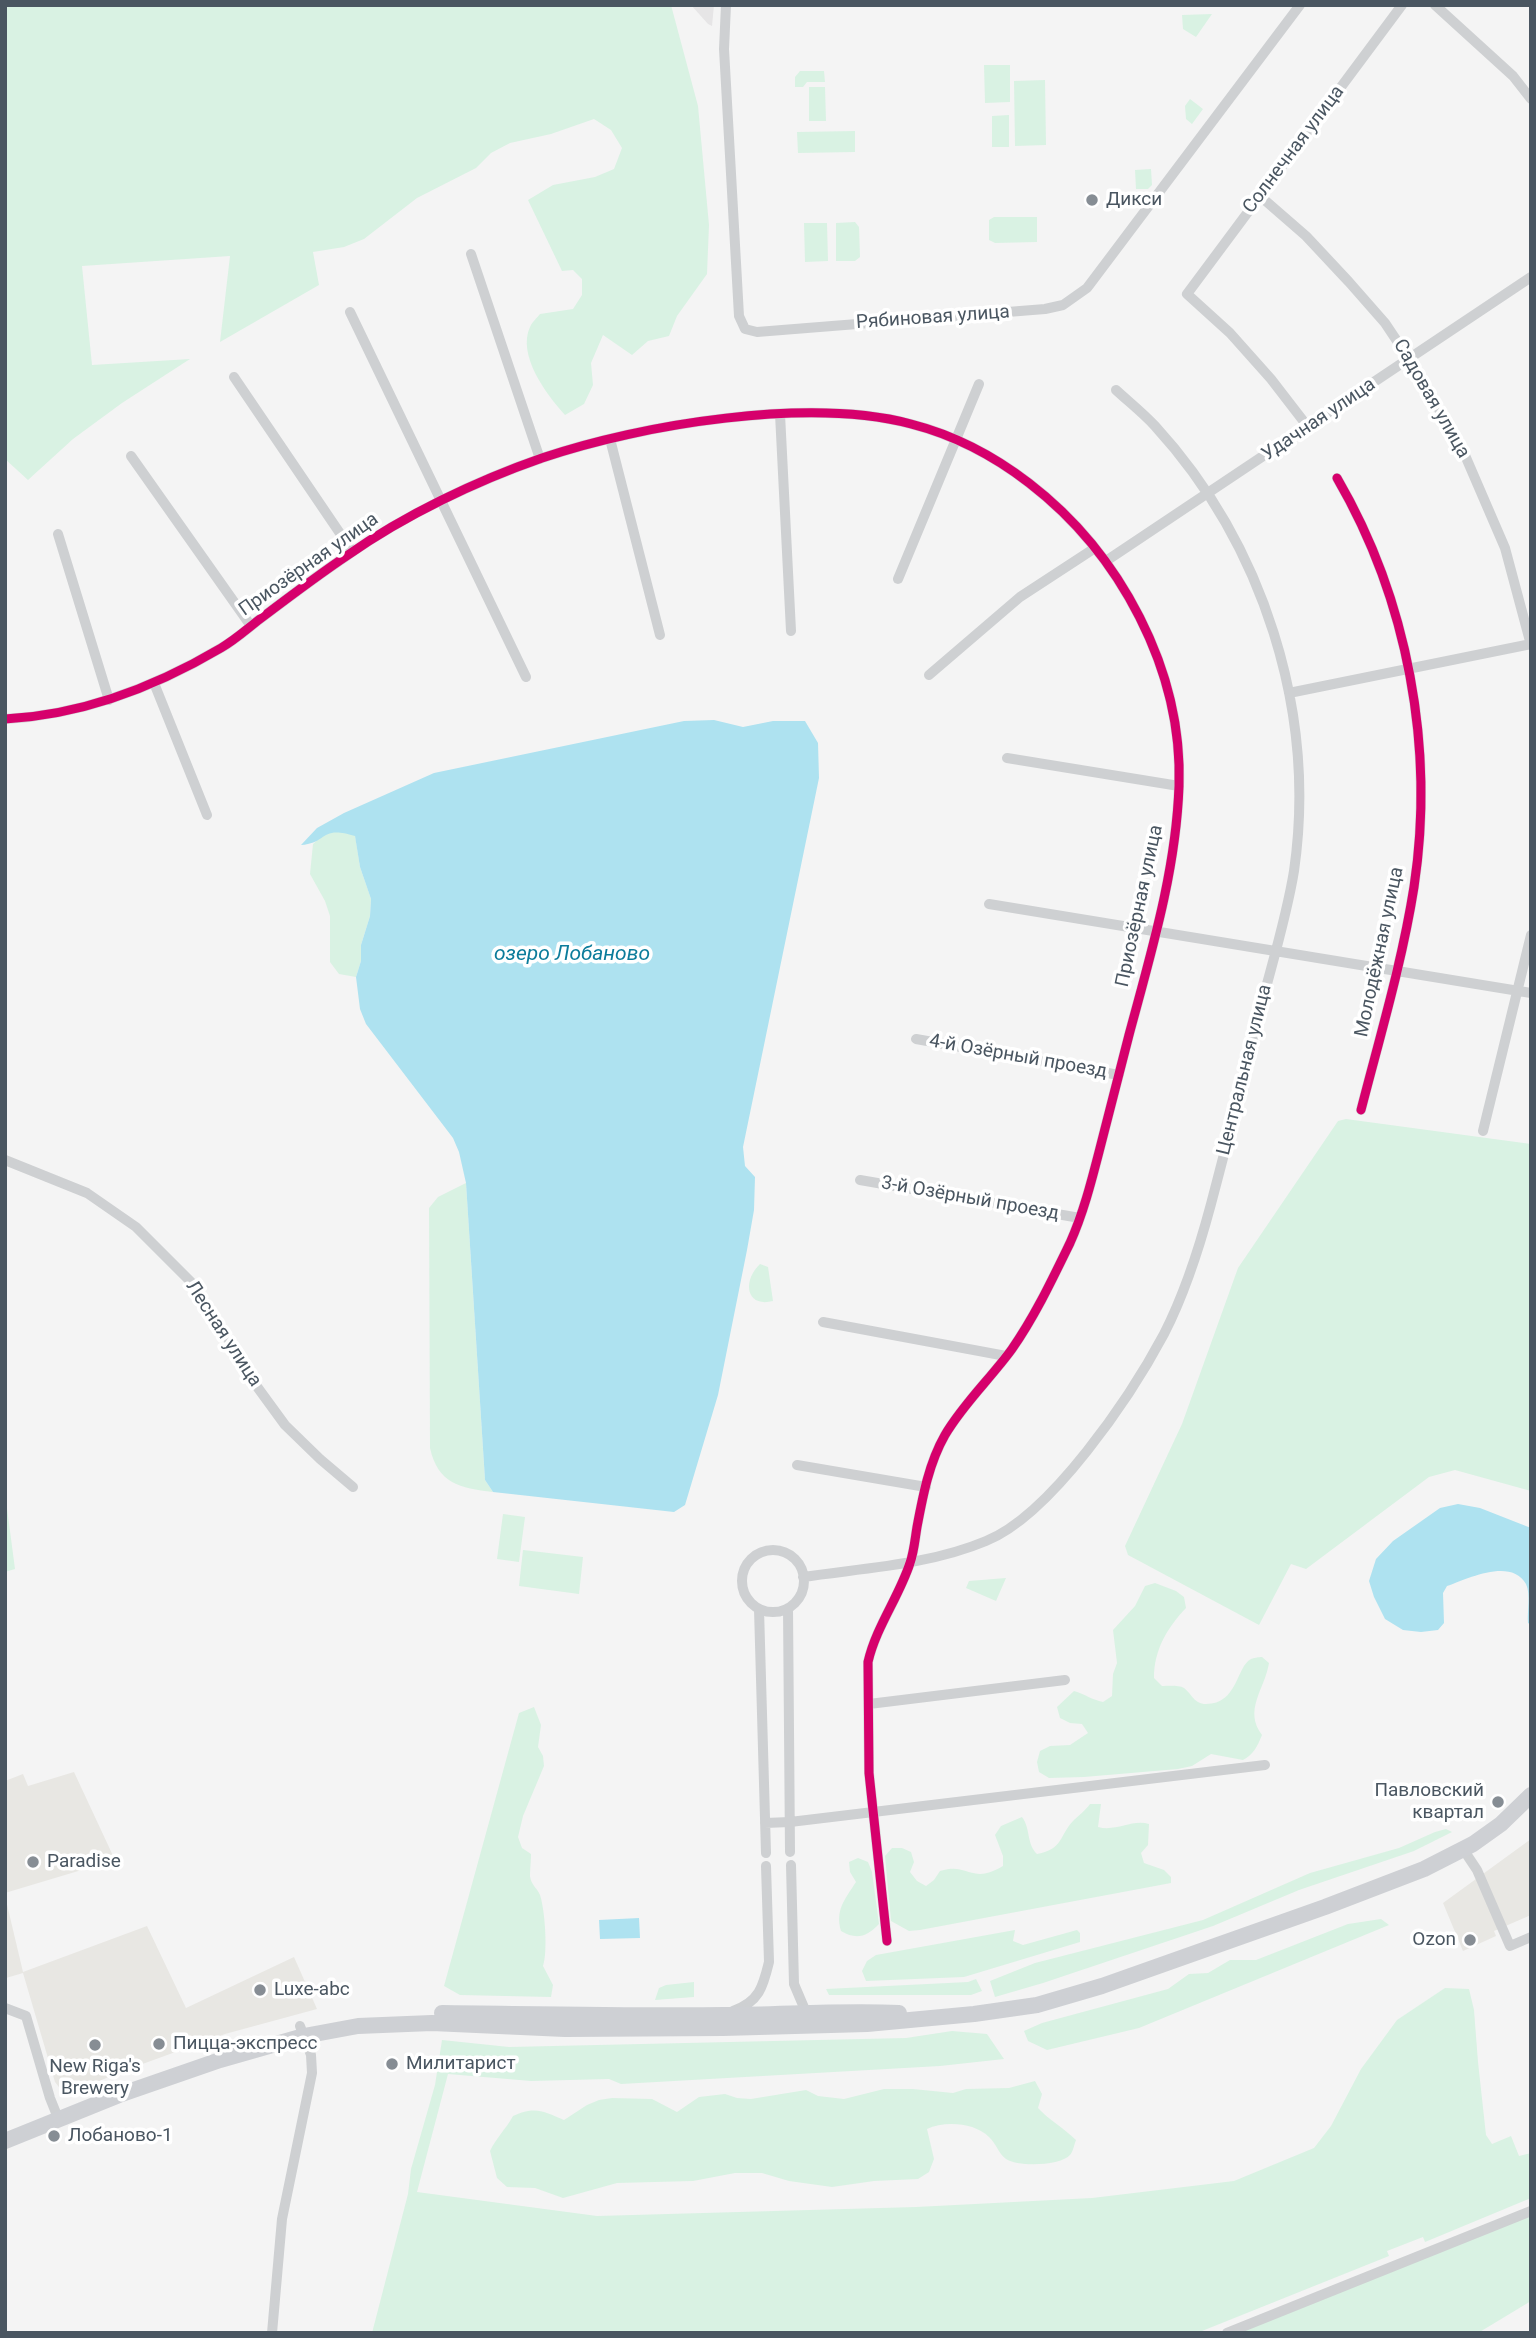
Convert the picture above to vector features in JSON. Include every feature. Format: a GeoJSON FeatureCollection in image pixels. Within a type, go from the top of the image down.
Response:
{"type":"FeatureCollection","features":[{"type":"Feature","properties":{"kind":"main road"},"geometry":{"type":"LineString","coordinates":[[302,2031],[392,2024],[565,2029],[809,2020],[867,2011],[943,2016],[1037,2005],[1077,1994],[1325,1907],[1424,1869],[1463,1849],[1501,1824],[1531,1795]]}},
{"type":"Feature","properties":{"kind":"main road"},"geometry":{"type":"LineString","coordinates":[[5,2130],[56,2114],[218,2050],[357,2017],[432,2013],[723,2015],[809,2020]]}},
{"type":"Feature","properties":{"kind":"main road"},"geometry":{"type":"LineString","coordinates":[[5,2141],[56,2114]]}},
{"type":"Feature","properties":{"kind":"street","name":"Рябиновая улица"},"geometry":{"type":"LineString","coordinates":[[726,5],[724,49],[739,316],[745,329],[757,332],[1045,309],[1063,305],[1087,288],[1300,5]]}},
{"type":"Feature","properties":{"kind":"street","name":"Солнечная улица"},"geometry":{"type":"LineString","coordinates":[[1308,427],[1238,342],[1187,294],[1402,5]]}},
{"type":"Feature","properties":{"kind":"street"},"geometry":{"type":"LineString","coordinates":[[1435,5],[1513,76],[1531,99]]}},
{"type":"Feature","properties":{"kind":"street","name":"Садовая улица"},"geometry":{"type":"LineString","coordinates":[[1260,196],[1306,236],[1349,282],[1385,323],[1409,359],[1461,446],[1500,535],[1531,645]]}},
{"type":"Feature","properties":{"kind":"street"},"geometry":{"type":"LineString","coordinates":[[471,254],[540,459]]}},
{"type":"Feature","properties":{"kind":"street","name":"Удачная улица"},"geometry":{"type":"LineString","coordinates":[[1106,561],[1531,277]]}},
{"type":"Feature","properties":{"kind":"street"},"geometry":{"type":"LineString","coordinates":[[350,312],[526,677]]}},
{"type":"Feature","properties":{"kind":"street"},"geometry":{"type":"LineString","coordinates":[[234,377],[352,551]]}},
{"type":"Feature","properties":{"kind":"street"},"geometry":{"type":"LineString","coordinates":[[898,579],[979,384]]}},
{"type":"Feature","properties":{"kind":"street","name":"Центральная улица"},"geometry":{"type":"LineString","coordinates":[[803,1577],[967,1548],[989,1540],[1023,1520],[1083,1456],[1123,1402],[1164,1334],[1200,1245],[1294,871],[1298,759],[1294,718],[1266,608],[1243,555],[1209,494],[1186,463],[1153,424],[1116,390]]}},
{"type":"Feature","properties":{"kind":"street"},"geometry":{"type":"LineString","coordinates":[[780,414],[790,631]]}},
{"type":"Feature","properties":{"kind":"street","name":"Приозёрная улица"},"geometry":{"type":"LineString","coordinates":[[5,719],[33,718],[109,700],[153,683],[225,646],[352,551],[418,512],[540,459],[610,439],[709,421],[780,414],[847,414],[908,423],[957,439],[1012,470],[1046,496],[1106,561],[1138,615],[1161,673],[1172,711],[1179,786],[1172,856],[1156,932],[1080,1218],[1042,1300],[1006,1356],[943,1438],[930,1467],[911,1560],[872,1645],[868,1662],[869,1773],[887,1941]]}},
{"type":"Feature","properties":{"kind":"street"},"geometry":{"type":"LineString","coordinates":[[610,439],[660,635]]}},
{"type":"Feature","properties":{"kind":"street"},"geometry":{"type":"LineString","coordinates":[[131,456],[251,626]]}},
{"type":"Feature","properties":{"kind":"street","name":"Молодёжная улица"},"geometry":{"type":"LineString","coordinates":[[1337,478],[1383,573],[1409,669],[1421,770],[1419,839],[1414,887],[1397,971],[1361,1110]]}},
{"type":"Feature","properties":{"kind":"street"},"geometry":{"type":"LineString","coordinates":[[58,534],[109,700]]}},
{"type":"Feature","properties":{"kind":"street"},"geometry":{"type":"LineString","coordinates":[[929,675],[1020,597],[1095,548]]}},
{"type":"Feature","properties":{"kind":"street"},"geometry":{"type":"LineString","coordinates":[[1289,693],[1531,645]]}},
{"type":"Feature","properties":{"kind":"street"},"geometry":{"type":"LineString","coordinates":[[153,683],[207,815]]}},
{"type":"Feature","properties":{"kind":"street"},"geometry":{"type":"LineString","coordinates":[[1007,758],[1179,786]]}},
{"type":"Feature","properties":{"kind":"street"},"geometry":{"type":"LineString","coordinates":[[989,904],[1531,993]]}},
{"type":"Feature","properties":{"kind":"street"},"geometry":{"type":"LineString","coordinates":[[1483,1131],[1531,935]]}},
{"type":"Feature","properties":{"kind":"street","name":"4-й Озёрный проезд"},"geometry":{"type":"LineString","coordinates":[[916,1039],[1119,1075]]}},
{"type":"Feature","properties":{"kind":"street","name":"Лесная улица"},"geometry":{"type":"LineString","coordinates":[[5,1160],[87,1193],[136,1227],[191,1282],[258,1388],[285,1425],[353,1487]]}},
{"type":"Feature","properties":{"kind":"street","name":"3-й Озёрный проезд"},"geometry":{"type":"LineString","coordinates":[[860,1180],[1080,1218]]}},
{"type":"Feature","properties":{"kind":"street"},"geometry":{"type":"LineString","coordinates":[[823,1322],[1006,1356]]}},
{"type":"Feature","properties":{"kind":"street"},"geometry":{"type":"LineString","coordinates":[[797,1465],[926,1487]]}},
{"type":"Feature","properties":{"kind":"street"},"geometry":{"type":"LineString","coordinates":[[772,1550],[787,1553],[798,1563],[803,1577],[802,1591],[799,1598],[788,1608],[774,1612],[759,1609],[746,1596],[742,1584],[747,1564],[758,1554],[772,1550]]}},
{"type":"Feature","properties":{"kind":"street"},"geometry":{"type":"LineString","coordinates":[[788,1608],[790,1852]]}},
{"type":"Feature","properties":{"kind":"street"},"geometry":{"type":"LineString","coordinates":[[759,1609],[765,1853]]}},
{"type":"Feature","properties":{"kind":"street"},"geometry":{"type":"LineString","coordinates":[[869,1704],[1065,1680]]}},
{"type":"Feature","properties":{"kind":"street"},"geometry":{"type":"LineString","coordinates":[[765,1823],[1265,1765]]}},
{"type":"Feature","properties":{"kind":"street"},"geometry":{"type":"LineString","coordinates":[[1463,1849],[1477,1870],[1510,1946],[1531,1937]]}},
{"type":"Feature","properties":{"kind":"street"},"geometry":{"type":"LineString","coordinates":[[791,1865],[794,1984],[809,2020]]}},
{"type":"Feature","properties":{"kind":"street"},"geometry":{"type":"LineString","coordinates":[[723,2015],[754,2000],[766,1973],[769,1962],[766,1866]]}},
{"type":"Feature","properties":{"kind":"street"},"geometry":{"type":"LineString","coordinates":[[5,2008],[26,2016],[56,2114]]}},
{"type":"Feature","properties":{"kind":"street"},"geometry":{"type":"LineString","coordinates":[[272,2333],[282,2219],[312,2073],[311,2055],[302,2031]]}},
{"type":"Feature","properties":{"kind":"street"},"geometry":{"type":"LineString","coordinates":[[1227,2333],[1531,2211]]}},
{"type":"Feature","properties":{"kind":"shaded area"},"geometry":{"type":"Polygon","coordinates":[[[691,5],[714,5],[712,26],[708,24],[691,5]]]}},
{"type":"Feature","properties":{"kind":"shaded area"},"geometry":{"type":"Polygon","coordinates":[[[74,1772],[115,1860],[5,1893],[5,1781],[23,1774],[28,1786],[74,1772]]]}},
{"type":"Feature","properties":{"kind":"shaded area"},"geometry":{"type":"Polygon","coordinates":[[[1531,1839],[1531,1915],[1494,1931],[1496,1936],[1463,1951],[1443,1903],[1531,1839]]]}},
{"type":"Feature","properties":{"kind":"shaded area"},"geometry":{"type":"Polygon","coordinates":[[[5,1896],[23,1972],[147,1926],[186,2008],[294,1957],[317,2009],[225,2034],[65,2095],[55,2082],[23,1973],[6,1978],[5,1896]]]}},
{"type":"Feature","properties":{"kind":"green space"},"geometry":{"type":"Polygon","coordinates":[[[5,5],[671,5],[698,106],[709,225],[707,274],[677,316],[669,336],[648,341],[632,355],[603,335],[591,363],[593,385],[584,404],[565,415],[542,385],[530,362],[527,338],[531,325],[540,314],[573,309],[582,295],[582,279],[573,270],[562,271],[528,200],[553,185],[595,177],[614,169],[622,148],[611,130],[594,119],[551,134],[510,143],[491,153],[476,168],[417,198],[364,239],[344,247],[313,252],[319,285],[220,342],[230,256],[82,266],[92,365],[190,359],[73,439],[28,480],[5,459],[5,5]]]}},
{"type":"Feature","properties":{"kind":"green space"},"geometry":{"type":"Polygon","coordinates":[[[1212,14],[1196,37],[1183,29],[1182,15],[1212,14]]]}},
{"type":"Feature","properties":{"kind":"green space"},"geometry":{"type":"Polygon","coordinates":[[[984,65],[1010,65],[1010,102],[985,103],[984,65]]]}},
{"type":"Feature","properties":{"kind":"green space"},"geometry":{"type":"Polygon","coordinates":[[[800,71],[824,71],[825,82],[807,82],[803,87],[795,87],[795,77],[800,71]]]}},
{"type":"Feature","properties":{"kind":"green space"},"geometry":{"type":"Polygon","coordinates":[[[1045,80],[1046,145],[1015,146],[1014,81],[1045,80]]]}},
{"type":"Feature","properties":{"kind":"green space"},"geometry":{"type":"Polygon","coordinates":[[[809,87],[825,87],[826,121],[809,121],[809,87]]]}},
{"type":"Feature","properties":{"kind":"green space"},"geometry":{"type":"Polygon","coordinates":[[[1190,99],[1203,109],[1192,124],[1186,119],[1185,106],[1190,99]]]}},
{"type":"Feature","properties":{"kind":"green space"},"geometry":{"type":"Polygon","coordinates":[[[1009,115],[1009,147],[992,147],[992,116],[1009,115]]]}},
{"type":"Feature","properties":{"kind":"green space"},"geometry":{"type":"Polygon","coordinates":[[[855,131],[855,152],[798,153],[797,132],[855,131]]]}},
{"type":"Feature","properties":{"kind":"green space"},"geometry":{"type":"Polygon","coordinates":[[[1151,169],[1152,185],[1148,189],[1136,189],[1135,170],[1151,169]]]}},
{"type":"Feature","properties":{"kind":"green space"},"geometry":{"type":"Polygon","coordinates":[[[994,217],[1037,217],[1037,242],[995,243],[989,240],[989,220],[994,217]]]}},
{"type":"Feature","properties":{"kind":"green space"},"geometry":{"type":"Polygon","coordinates":[[[855,222],[859,227],[860,257],[855,261],[836,261],[836,223],[855,222]]]}},
{"type":"Feature","properties":{"kind":"green space"},"geometry":{"type":"Polygon","coordinates":[[[804,223],[827,223],[828,261],[805,262],[804,223]]]}},
{"type":"Feature","properties":{"kind":"green space"},"geometry":{"type":"Polygon","coordinates":[[[339,831],[355,835],[360,867],[371,899],[370,916],[361,945],[361,961],[356,977],[339,974],[330,962],[330,916],[310,874],[313,844],[325,833],[339,831]]]}},
{"type":"Feature","properties":{"kind":"green space"},"geometry":{"type":"Polygon","coordinates":[[[1346,1119],[1531,1144],[1531,1491],[1455,1470],[1429,1477],[1306,1569],[1291,1564],[1259,1625],[1128,1555],[1125,1546],[1182,1424],[1238,1268],[1338,1121],[1346,1119]]]}},
{"type":"Feature","properties":{"kind":"green space"},"geometry":{"type":"Polygon","coordinates":[[[466,1183],[485,1480],[493,1492],[452,1482],[439,1470],[430,1448],[429,1208],[438,1197],[466,1183]]]}},
{"type":"Feature","properties":{"kind":"green space"},"geometry":{"type":"Polygon","coordinates":[[[760,1264],[768,1267],[773,1301],[757,1301],[750,1292],[751,1278],[760,1264]]]}},
{"type":"Feature","properties":{"kind":"green space"},"geometry":{"type":"Polygon","coordinates":[[[5,1493],[15,1569],[5,1572],[5,1493]]]}},
{"type":"Feature","properties":{"kind":"green space"},"geometry":{"type":"Polygon","coordinates":[[[503,1514],[525,1517],[519,1562],[497,1559],[503,1514]]]}},
{"type":"Feature","properties":{"kind":"green space"},"geometry":{"type":"Polygon","coordinates":[[[523,1550],[583,1557],[579,1594],[519,1586],[523,1550]]]}},
{"type":"Feature","properties":{"kind":"green space"},"geometry":{"type":"Polygon","coordinates":[[[1006,1578],[996,1601],[966,1588],[969,1581],[1006,1578]]]}},
{"type":"Feature","properties":{"kind":"green space"},"geometry":{"type":"Polygon","coordinates":[[[1155,1583],[1184,1597],[1186,1608],[1173,1623],[1156,1658],[1154,1678],[1162,1686],[1182,1687],[1202,1704],[1217,1702],[1230,1692],[1242,1669],[1251,1659],[1262,1657],[1269,1663],[1255,1708],[1257,1726],[1262,1735],[1257,1747],[1243,1760],[1211,1754],[1192,1766],[1178,1769],[1049,1778],[1039,1772],[1037,1762],[1040,1751],[1050,1746],[1070,1745],[1088,1733],[1082,1724],[1070,1723],[1060,1718],[1057,1707],[1074,1691],[1103,1702],[1112,1696],[1113,1674],[1117,1663],[1113,1630],[1135,1606],[1145,1586],[1155,1583]]]}},
{"type":"Feature","properties":{"kind":"green space"},"geometry":{"type":"Polygon","coordinates":[[[534,1707],[541,1725],[538,1747],[544,1766],[523,1816],[518,1837],[522,1848],[531,1854],[531,1879],[542,1902],[546,1941],[543,1966],[553,1985],[551,1997],[460,1995],[444,1986],[519,1713],[534,1707]]]}},
{"type":"Feature","properties":{"kind":"green space"},"geometry":{"type":"Polygon","coordinates":[[[1090,1804],[1101,1804],[1098,1827],[1149,1824],[1148,1845],[1141,1853],[1144,1863],[1164,1870],[1171,1877],[1171,1883],[920,1930],[909,1931],[891,1921],[885,1856],[892,1848],[911,1852],[914,1862],[910,1872],[917,1881],[926,1886],[940,1871],[947,1869],[986,1873],[1003,1866],[1003,1856],[995,1835],[1001,1826],[1022,1817],[1034,1850],[1037,1854],[1046,1852],[1057,1845],[1069,1826],[1090,1804]]]}},
{"type":"Feature","properties":{"kind":"green space"},"geometry":{"type":"Polygon","coordinates":[[[1446,1829],[1452,1832],[1414,1851],[1299,1890],[1213,1926],[995,1997],[990,1981],[1035,1963],[1203,1920],[1310,1873],[1399,1848],[1446,1829]]]}},
{"type":"Feature","properties":{"kind":"green space"},"geometry":{"type":"Polygon","coordinates":[[[858,1858],[868,1862],[872,1872],[879,1924],[870,1932],[856,1936],[841,1931],[839,1917],[842,1905],[856,1882],[850,1872],[849,1862],[858,1858]]]}},
{"type":"Feature","properties":{"kind":"green space"},"geometry":{"type":"Polygon","coordinates":[[[1381,1919],[1389,1925],[1139,2028],[1047,2050],[1028,2041],[1024,2031],[1042,2023],[1168,1989],[1189,1974],[1208,1973],[1230,1960],[1256,1960],[1348,1924],[1381,1919]]]}},
{"type":"Feature","properties":{"kind":"green space"},"geometry":{"type":"Polygon","coordinates":[[[1015,1930],[1013,1941],[1023,1945],[1077,1930],[1080,1933],[1080,1942],[964,1977],[866,1981],[862,1971],[867,1961],[876,1955],[1015,1930]]]}},
{"type":"Feature","properties":{"kind":"green space"},"geometry":{"type":"Polygon","coordinates":[[[976,1979],[982,1991],[971,1995],[829,1995],[826,1989],[968,1982],[976,1979]]]}},
{"type":"Feature","properties":{"kind":"green space"},"geometry":{"type":"Polygon","coordinates":[[[694,1982],[694,1997],[655,2000],[659,1988],[694,1982]]]}},
{"type":"Feature","properties":{"kind":"green space"},"geometry":{"type":"Polygon","coordinates":[[[1445,1988],[1469,1989],[1474,2010],[1486,2135],[1492,2144],[1511,2136],[1519,2156],[1531,2153],[1531,2198],[1425,2242],[1423,2237],[1387,2251],[1389,2256],[1197,2333],[372,2333],[408,2194],[411,2169],[435,2085],[442,2040],[509,2047],[906,2038],[952,2031],[987,2034],[1004,2059],[940,2066],[621,2084],[609,2079],[531,2081],[448,2074],[417,2192],[597,2216],[916,2207],[1092,2198],[1234,2181],[1314,2148],[1331,2126],[1361,2069],[1397,2020],[1445,1988]]]}},
{"type":"Feature","properties":{"kind":"green space"},"geometry":{"type":"Polygon","coordinates":[[[1035,2081],[1042,2094],[1038,2108],[1076,2140],[1073,2150],[1065,2159],[1039,2164],[1012,2162],[1003,2157],[983,2132],[959,2124],[950,2124],[927,2129],[934,2159],[929,2172],[918,2179],[832,2187],[789,2181],[762,2173],[735,2173],[693,2181],[617,2183],[563,2198],[535,2188],[507,2187],[497,2178],[490,2151],[513,2116],[527,2111],[539,2111],[564,2120],[587,2105],[612,2098],[652,2099],[677,2112],[699,2097],[725,2094],[751,2099],[806,2090],[818,2096],[844,2099],[884,2089],[953,2093],[966,2089],[1009,2088],[1035,2081]]]}},
{"type":"Feature","properties":{"kind":"green space"},"geometry":{"type":"Polygon","coordinates":[[[1531,2214],[1531,2301],[1478,2333],[1237,2333],[1531,2214]]]}},
{"type":"Feature","properties":{"kind":"water","name":"озеро Лобаново"},"geometry":{"type":"Polygon","coordinates":[[[714,720],[743,727],[773,721],[805,721],[818,743],[819,778],[743,1147],[745,1166],[755,1177],[754,1210],[718,1395],[685,1505],[674,1512],[493,1492],[485,1480],[466,1183],[459,1152],[453,1138],[366,1024],[360,1009],[356,977],[361,961],[361,945],[370,916],[371,899],[360,867],[355,836],[330,833],[310,844],[301,845],[317,828],[344,813],[434,773],[684,721],[714,720]]]}},
{"type":"Feature","properties":{"kind":"water"},"geometry":{"type":"Polygon","coordinates":[[[1458,1504],[1480,1508],[1531,1528],[1531,1625],[1528,1623],[1529,1598],[1526,1584],[1519,1576],[1500,1571],[1477,1575],[1447,1586],[1443,1593],[1444,1623],[1438,1630],[1403,1630],[1385,1619],[1369,1581],[1376,1559],[1393,1541],[1440,1508],[1458,1504]]]}},
{"type":"Feature","properties":{"kind":"water"},"geometry":{"type":"Polygon","coordinates":[[[639,1918],[640,1938],[600,1939],[599,1920],[639,1918]]]}},
{"type":"Feature","properties":{"kind":"cycle path"},"geometry":{"type":"LineString","coordinates":[[5,719],[62,712],[90,705],[144,687],[170,675],[231,642],[370,540],[442,500],[492,477],[582,446],[676,425],[726,418],[824,413],[870,416],[911,424],[958,440],[1002,464],[1062,511],[1118,579],[1140,617],[1170,700],[1177,743],[1179,786],[1168,881],[1154,943],[1079,1221],[1036,1311],[1004,1360],[960,1413],[939,1446],[924,1491],[910,1563],[876,1637],[868,1662],[869,1773],[887,1941]]}},
{"type":"Feature","properties":{"kind":"cycle path"},"geometry":{"type":"LineString","coordinates":[[1337,478],[1362,525],[1398,624],[1418,729],[1421,782],[1420,835],[1409,915],[1361,1110]]}},
{"type":"Feature","properties":{"kind":"place","name":"Дикси"},"geometry":{"type":"Point","coordinates":[1092,200]}},
{"type":"Feature","properties":{"kind":"place","name":"Павловский квартал"},"geometry":{"type":"Point","coordinates":[1498,1802]}},
{"type":"Feature","properties":{"kind":"place","name":"Paradise"},"geometry":{"type":"Point","coordinates":[33,1862]}},
{"type":"Feature","properties":{"kind":"place","name":"Ozon"},"geometry":{"type":"Point","coordinates":[1470,1940]}},
{"type":"Feature","properties":{"kind":"place","name":"Luxe-abc"},"geometry":{"type":"Point","coordinates":[260,1990]}},
{"type":"Feature","properties":{"kind":"place","name":"Пицца-экспресс"},"geometry":{"type":"Point","coordinates":[159,2044]}},
{"type":"Feature","properties":{"kind":"place","name":"New Riga's Brewery"},"geometry":{"type":"Point","coordinates":[95,2045]}},
{"type":"Feature","properties":{"kind":"place","name":"Милитарист"},"geometry":{"type":"Point","coordinates":[392,2064]}},
{"type":"Feature","properties":{"kind":"place","name":"Лобаново-1"},"geometry":{"type":"Point","coordinates":[54,2136]}}]}
